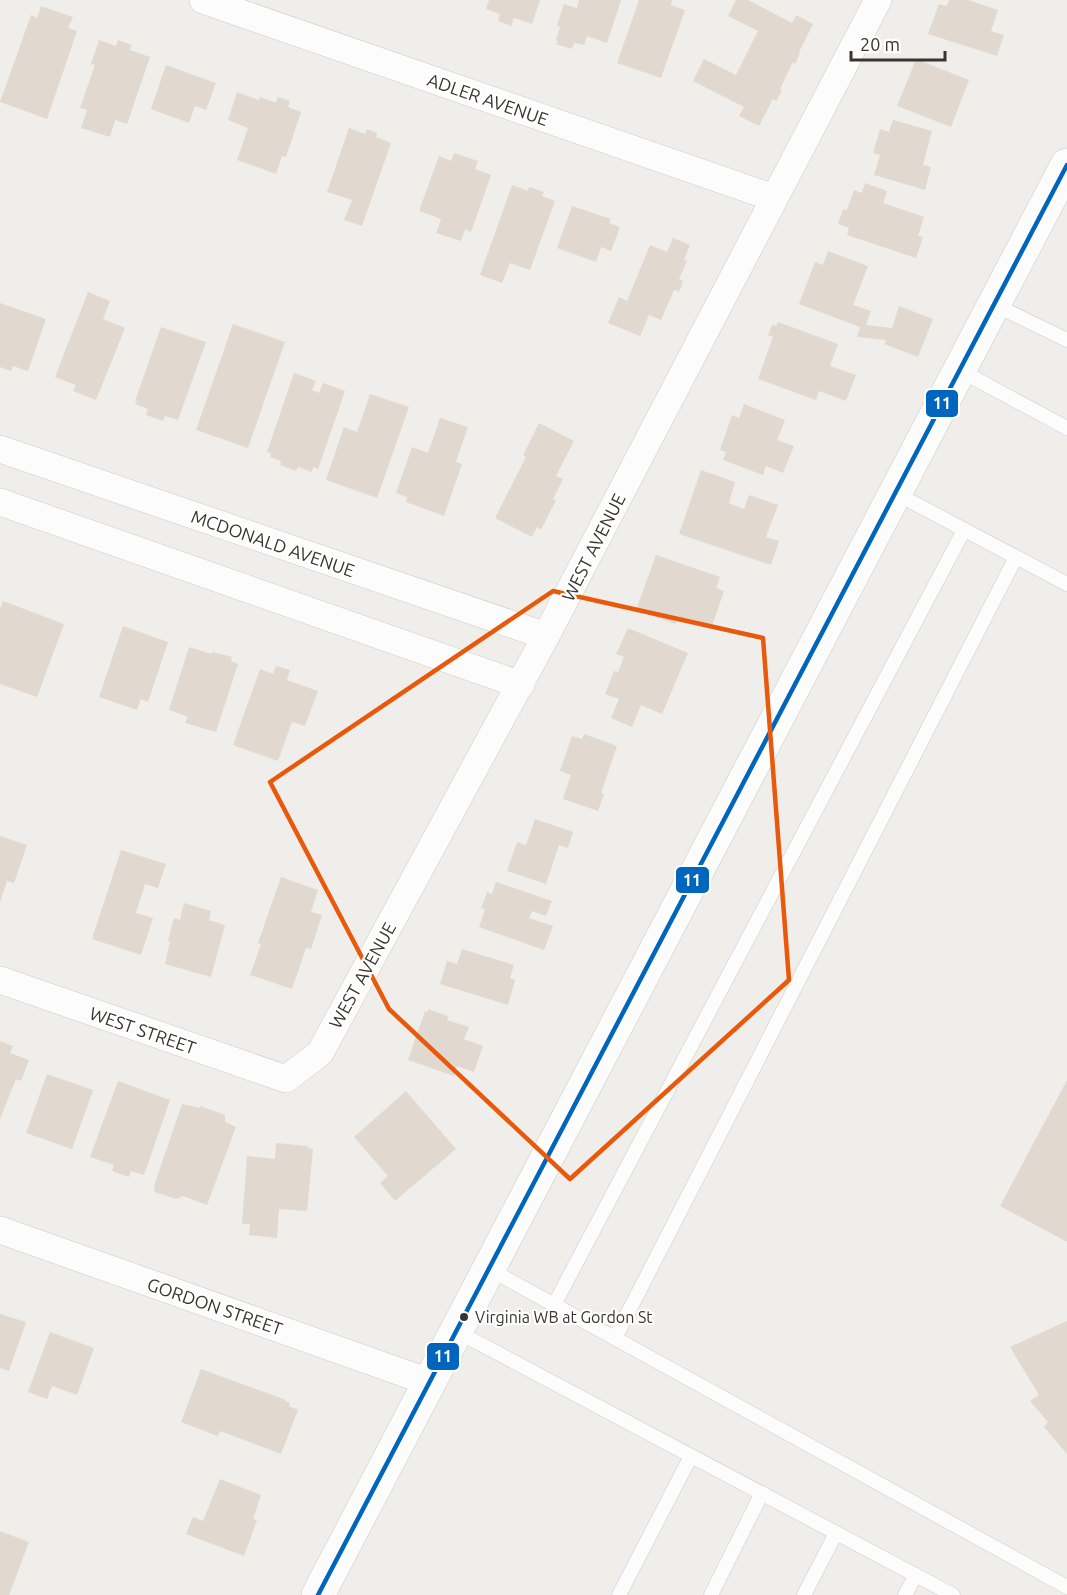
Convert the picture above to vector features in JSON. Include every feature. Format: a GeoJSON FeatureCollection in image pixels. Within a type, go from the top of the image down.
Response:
{"type":"FeatureCollection","features":[{"type":"Feature","properties":{"kind":"street","name":"ADLER AVENUE"},"geometry":{"type":"LineString","coordinates":[[202,0],[774,198]]}},
{"type":"Feature","properties":{"kind":"street","name":"WEST AVENUE"},"geometry":{"type":"LineString","coordinates":[[286,1079],[320,1053],[521,684],[878,0]]}},
{"type":"Feature","properties":{"kind":"street"},"geometry":{"type":"LineString","coordinates":[[318,1595],[1067,165]]}},
{"type":"Feature","properties":{"kind":"street","name":"MCDONALD AVENUE"},"geometry":{"type":"LineString","coordinates":[[0,449],[546,636]]}},
{"type":"Feature","properties":{"kind":"street"},"geometry":{"type":"LineString","coordinates":[[0,502],[521,684]]}},
{"type":"Feature","properties":{"kind":"street","name":"WEST STREET"},"geometry":{"type":"LineString","coordinates":[[0,980],[286,1079]]}},
{"type":"Feature","properties":{"kind":"street","name":"GORDON STREET"},"geometry":{"type":"LineString","coordinates":[[0,1230],[429,1382]]}},
{"type":"Feature","properties":{"kind":"lane"},"geometry":{"type":"LineString","coordinates":[[993,304],[1067,340]]}},
{"type":"Feature","properties":{"kind":"lane"},"geometry":{"type":"LineString","coordinates":[[959,370],[1067,428]]}},
{"type":"Feature","properties":{"kind":"lane"},"geometry":{"type":"LineString","coordinates":[[895,493],[1067,584]]}},
{"type":"Feature","properties":{"kind":"lane"},"geometry":{"type":"LineString","coordinates":[[554,1305],[964,530]]}},
{"type":"Feature","properties":{"kind":"lane"},"geometry":{"type":"LineString","coordinates":[[615,1338],[1016,557]]}},
{"type":"Feature","properties":{"kind":"lane"},"geometry":{"type":"LineString","coordinates":[[489,1269],[1067,1587]]}},
{"type":"Feature","properties":{"kind":"lane"},"geometry":{"type":"LineString","coordinates":[[456,1331],[953,1595]]}},
{"type":"Feature","properties":{"kind":"lane"},"geometry":{"type":"LineString","coordinates":[[619,1595],[692,1456]]}},
{"type":"Feature","properties":{"kind":"lane"},"geometry":{"type":"LineString","coordinates":[[711,1595],[762,1493]]}},
{"type":"Feature","properties":{"kind":"lane"},"geometry":{"type":"LineString","coordinates":[[804,1595],[836,1533]]}},
{"type":"Feature","properties":{"kind":"lane"},"geometry":{"type":"LineString","coordinates":[[905,1595],[916,1575]]}},
{"type":"Feature","properties":{"kind":"highlighted area"},"geometry":{"type":"Polygon","coordinates":[[[553,591],[763,638],[789,980],[570,1179],[389,1009],[270,782],[553,591]]]}},
{"type":"Feature","properties":{"kind":"building"},"geometry":{"type":"Polygon","coordinates":[[[489,0],[540,0],[532,24],[514,18],[511,26],[498,21],[500,14],[486,9],[489,0]]]}},
{"type":"Feature","properties":{"kind":"building"},"geometry":{"type":"Polygon","coordinates":[[[579,0],[621,0],[607,43],[587,36],[584,45],[574,43],[572,49],[556,44],[560,27],[557,26],[564,4],[577,8],[579,0]]]}},
{"type":"Feature","properties":{"kind":"building"},"geometry":{"type":"Polygon","coordinates":[[[639,0],[672,0],[671,5],[685,10],[661,78],[617,63],[639,0]]]}},
{"type":"Feature","properties":{"kind":"building"},"geometry":{"type":"Polygon","coordinates":[[[736,0],[748,0],[792,23],[796,15],[813,24],[795,64],[793,62],[780,89],[782,90],[777,100],[773,99],[759,126],[739,116],[744,107],[693,81],[704,59],[736,75],[758,31],[728,16],[736,0]]]}},
{"type":"Feature","properties":{"kind":"building"},"geometry":{"type":"Polygon","coordinates":[[[949,0],[968,0],[998,10],[991,31],[1004,35],[997,56],[928,34],[939,4],[947,6],[949,0]]]}},
{"type":"Feature","properties":{"kind":"building"},"geometry":{"type":"Polygon","coordinates":[[[41,6],[73,17],[68,28],[77,31],[47,119],[0,102],[31,15],[37,18],[41,6]]]}},
{"type":"Feature","properties":{"kind":"building"},"geometry":{"type":"Polygon","coordinates":[[[99,40],[116,46],[118,40],[132,45],[130,50],[150,57],[127,124],[115,120],[110,137],[81,128],[87,110],[80,108],[95,65],[91,64],[99,40]]]}},
{"type":"Feature","properties":{"kind":"building"},"geometry":{"type":"Polygon","coordinates":[[[916,59],[969,80],[951,127],[897,106],[916,59]]]}},
{"type":"Feature","properties":{"kind":"building"},"geometry":{"type":"Polygon","coordinates":[[[166,65],[216,83],[206,110],[195,106],[189,123],[151,109],[166,65]]]}},
{"type":"Feature","properties":{"kind":"building"},"geometry":{"type":"Polygon","coordinates":[[[237,92],[259,100],[260,97],[274,102],[278,97],[290,101],[288,107],[301,112],[286,157],[282,156],[276,174],[237,160],[248,128],[228,120],[237,92]]]}},
{"type":"Feature","properties":{"kind":"building"},"geometry":{"type":"Polygon","coordinates":[[[893,120],[932,131],[923,165],[931,167],[925,190],[874,175],[880,155],[873,153],[880,129],[889,132],[893,120]]]}},
{"type":"Feature","properties":{"kind":"building"},"geometry":{"type":"Polygon","coordinates":[[[349,128],[365,134],[367,129],[377,133],[376,137],[391,143],[362,226],[344,220],[352,200],[327,192],[349,128]]]}},
{"type":"Feature","properties":{"kind":"building"},"geometry":{"type":"Polygon","coordinates":[[[454,153],[478,161],[475,169],[491,175],[471,232],[465,229],[461,241],[436,233],[441,219],[419,211],[439,156],[451,161],[454,153]]]}},
{"type":"Feature","properties":{"kind":"building"},"geometry":{"type":"Polygon","coordinates":[[[865,183],[887,191],[883,203],[924,217],[918,236],[923,237],[916,258],[847,235],[849,228],[838,224],[843,209],[847,210],[854,190],[862,193],[865,183]]]}},
{"type":"Feature","properties":{"kind":"building"},"geometry":{"type":"Polygon","coordinates":[[[512,185],[528,191],[529,187],[544,192],[542,196],[555,201],[530,270],[510,263],[502,283],[480,275],[512,185]]]}},
{"type":"Feature","properties":{"kind":"building"},"geometry":{"type":"Polygon","coordinates":[[[572,206],[611,219],[609,223],[620,227],[611,251],[601,247],[596,262],[557,248],[572,206]]]}},
{"type":"Feature","properties":{"kind":"building"},"geometry":{"type":"Polygon","coordinates":[[[673,238],[690,245],[684,260],[687,261],[679,279],[683,281],[679,292],[674,290],[661,320],[649,315],[640,336],[608,323],[619,297],[627,301],[650,245],[667,252],[673,238]]]}},
{"type":"Feature","properties":{"kind":"building"},"geometry":{"type":"Polygon","coordinates":[[[828,251],[868,266],[853,305],[871,311],[866,325],[892,328],[899,306],[933,319],[918,357],[884,344],[886,340],[857,337],[860,327],[799,304],[815,262],[823,265],[828,251]]]}},
{"type":"Feature","properties":{"kind":"building"},"geometry":{"type":"Polygon","coordinates":[[[88,292],[110,301],[103,319],[125,328],[96,400],[73,391],[76,385],[55,377],[88,292]]]}},
{"type":"Feature","properties":{"kind":"building"},"geometry":{"type":"Polygon","coordinates":[[[0,303],[46,319],[28,371],[13,366],[11,371],[0,367],[0,303]]]}},
{"type":"Feature","properties":{"kind":"building"},"geometry":{"type":"Polygon","coordinates":[[[778,322],[838,344],[830,366],[856,375],[846,401],[819,391],[816,400],[758,379],[773,337],[768,335],[772,325],[776,326],[778,322]]]}},
{"type":"Feature","properties":{"kind":"building"},"geometry":{"type":"Polygon","coordinates":[[[233,324],[285,342],[248,448],[196,430],[233,324]]]}},
{"type":"Feature","properties":{"kind":"building"},"geometry":{"type":"Polygon","coordinates":[[[161,327],[206,342],[178,420],[165,416],[163,421],[146,415],[148,409],[135,404],[161,327]]]}},
{"type":"Feature","properties":{"kind":"building"},"geometry":{"type":"Polygon","coordinates":[[[294,373],[316,381],[312,390],[319,393],[323,383],[345,391],[318,469],[313,467],[312,472],[298,467],[296,471],[280,465],[281,461],[270,457],[271,453],[267,452],[294,373]]]}},
{"type":"Feature","properties":{"kind":"building"},"geometry":{"type":"Polygon","coordinates":[[[370,394],[409,407],[377,498],[326,480],[344,427],[357,432],[370,394]]]}},
{"type":"Feature","properties":{"kind":"building"},"geometry":{"type":"Polygon","coordinates":[[[744,404],[785,420],[777,440],[794,446],[783,473],[766,466],[763,475],[723,460],[726,452],[720,450],[732,415],[739,418],[744,404]]]}},
{"type":"Feature","properties":{"kind":"building"},"geometry":{"type":"Polygon","coordinates":[[[440,418],[468,427],[456,462],[462,464],[444,516],[406,502],[407,497],[396,493],[412,447],[428,453],[440,418]]]}},
{"type":"Feature","properties":{"kind":"building"},"geometry":{"type":"Polygon","coordinates":[[[539,423],[574,441],[556,476],[563,479],[553,499],[556,500],[541,530],[537,527],[532,537],[495,518],[526,457],[523,455],[539,423]]]}},
{"type":"Feature","properties":{"kind":"building"},"geometry":{"type":"Polygon","coordinates":[[[701,470],[735,482],[729,503],[744,509],[749,495],[778,505],[766,537],[779,541],[771,565],[679,534],[701,470]]]}},
{"type":"Feature","properties":{"kind":"building"},"geometry":{"type":"Polygon","coordinates":[[[656,555],[720,577],[716,588],[724,591],[711,629],[677,617],[675,624],[636,610],[656,555]]]}},
{"type":"Feature","properties":{"kind":"building"},"geometry":{"type":"Polygon","coordinates":[[[3,601],[64,624],[37,697],[0,684],[0,609],[3,601]]]}},
{"type":"Feature","properties":{"kind":"building"},"geometry":{"type":"Polygon","coordinates":[[[123,626],[168,642],[148,702],[141,699],[137,710],[99,697],[123,626]]]}},
{"type":"Feature","properties":{"kind":"building"},"geometry":{"type":"Polygon","coordinates":[[[628,628],[688,653],[662,714],[641,705],[632,727],[611,718],[619,699],[605,694],[614,671],[618,672],[624,657],[616,654],[628,628]]]}},
{"type":"Feature","properties":{"kind":"building"},"geometry":{"type":"Polygon","coordinates":[[[189,647],[232,657],[231,661],[238,664],[216,732],[185,723],[188,717],[169,710],[189,647]]]}},
{"type":"Feature","properties":{"kind":"building"},"geometry":{"type":"Polygon","coordinates":[[[276,666],[290,670],[287,680],[318,691],[305,726],[292,722],[278,761],[233,745],[260,669],[273,674],[276,666]]]}},
{"type":"Feature","properties":{"kind":"building"},"geometry":{"type":"Polygon","coordinates":[[[584,734],[617,746],[601,793],[604,794],[598,811],[563,799],[571,775],[560,771],[572,736],[582,739],[584,734]]]}},
{"type":"Feature","properties":{"kind":"building"},"geometry":{"type":"Polygon","coordinates":[[[535,819],[573,832],[568,848],[559,845],[546,884],[507,871],[517,842],[526,845],[535,819]]]}},
{"type":"Feature","properties":{"kind":"building"},"geometry":{"type":"Polygon","coordinates":[[[0,836],[27,845],[14,883],[7,881],[0,902],[0,836]]]}},
{"type":"Feature","properties":{"kind":"building"},"geometry":{"type":"Polygon","coordinates":[[[121,850],[166,864],[158,888],[145,884],[136,913],[153,918],[141,955],[92,939],[121,850]]]}},
{"type":"Feature","properties":{"kind":"building"},"geometry":{"type":"Polygon","coordinates":[[[281,877],[318,890],[311,912],[322,915],[311,949],[306,948],[292,989],[250,975],[261,944],[258,943],[281,877]]]}},
{"type":"Feature","properties":{"kind":"building"},"geometry":{"type":"Polygon","coordinates":[[[496,882],[552,901],[546,916],[532,911],[529,918],[553,926],[544,950],[479,927],[485,909],[481,908],[487,892],[492,894],[496,882]]]}},
{"type":"Feature","properties":{"kind":"building"},"geometry":{"type":"Polygon","coordinates":[[[184,903],[211,911],[209,920],[225,925],[211,977],[165,964],[174,918],[180,920],[184,903]]]}},
{"type":"Feature","properties":{"kind":"building"},"geometry":{"type":"Polygon","coordinates":[[[462,949],[514,965],[510,978],[515,980],[508,1005],[440,984],[447,961],[457,964],[462,949]]]}},
{"type":"Feature","properties":{"kind":"building"},"geometry":{"type":"Polygon","coordinates":[[[428,1009],[448,1016],[447,1020],[469,1027],[464,1039],[483,1046],[474,1072],[457,1066],[454,1076],[408,1060],[425,1011],[428,1012],[428,1009]]]}},
{"type":"Feature","properties":{"kind":"building"},"geometry":{"type":"Polygon","coordinates":[[[0,1041],[13,1046],[10,1053],[29,1060],[21,1081],[16,1079],[0,1119],[0,1041]]]}},
{"type":"Feature","properties":{"kind":"building"},"geometry":{"type":"Polygon","coordinates":[[[47,1074],[93,1090],[72,1149],[26,1133],[47,1074]]]}},
{"type":"Feature","properties":{"kind":"building"},"geometry":{"type":"Polygon","coordinates":[[[1067,1080],[1067,1242],[1000,1206],[1067,1080]]]}},
{"type":"Feature","properties":{"kind":"building"},"geometry":{"type":"Polygon","coordinates":[[[118,1081],[170,1100],[144,1175],[131,1171],[129,1177],[112,1171],[114,1165],[90,1157],[118,1081]]]}},
{"type":"Feature","properties":{"kind":"building"},"geometry":{"type":"Polygon","coordinates":[[[406,1091],[456,1149],[395,1201],[380,1183],[388,1176],[354,1137],[406,1091]]]}},
{"type":"Feature","properties":{"kind":"building"},"geometry":{"type":"Polygon","coordinates":[[[182,1104],[200,1108],[200,1106],[225,1115],[225,1122],[236,1127],[207,1205],[183,1196],[176,1199],[155,1192],[154,1186],[182,1104]]]}},
{"type":"Feature","properties":{"kind":"building"},"geometry":{"type":"Polygon","coordinates":[[[276,1143],[308,1146],[313,1149],[307,1211],[279,1209],[277,1238],[249,1235],[250,1224],[242,1224],[247,1156],[275,1159],[276,1143]]]}},
{"type":"Feature","properties":{"kind":"building"},"geometry":{"type":"Polygon","coordinates":[[[0,1314],[26,1322],[9,1371],[0,1368],[0,1314]]]}},
{"type":"Feature","properties":{"kind":"building"},"geometry":{"type":"Polygon","coordinates":[[[1067,1321],[1067,1454],[1044,1427],[1048,1422],[1030,1401],[1039,1395],[1010,1347],[1067,1321]]]}},
{"type":"Feature","properties":{"kind":"building"},"geometry":{"type":"Polygon","coordinates":[[[50,1332],[94,1348],[77,1395],[52,1386],[47,1399],[28,1392],[50,1332]]]}},
{"type":"Feature","properties":{"kind":"building"},"geometry":{"type":"Polygon","coordinates":[[[201,1369],[286,1400],[290,1403],[289,1406],[298,1410],[281,1454],[220,1431],[218,1436],[181,1422],[201,1369]]]}},
{"type":"Feature","properties":{"kind":"building"},"geometry":{"type":"Polygon","coordinates":[[[220,1479],[261,1495],[253,1519],[257,1520],[244,1556],[186,1534],[193,1517],[203,1521],[220,1479]]]}},
{"type":"Feature","properties":{"kind":"building"},"geometry":{"type":"Polygon","coordinates":[[[0,1531],[29,1542],[9,1595],[0,1595],[0,1531]]]}},
{"type":"Feature","properties":{"kind":"transit line","name":"11"},"geometry":{"type":"LineString","coordinates":[[318,1595],[1067,165]]}},
{"type":"Feature","properties":{"kind":"place","name":"Virginia WB at Gordon St"},"geometry":{"type":"Point","coordinates":[464,1317]}}]}
